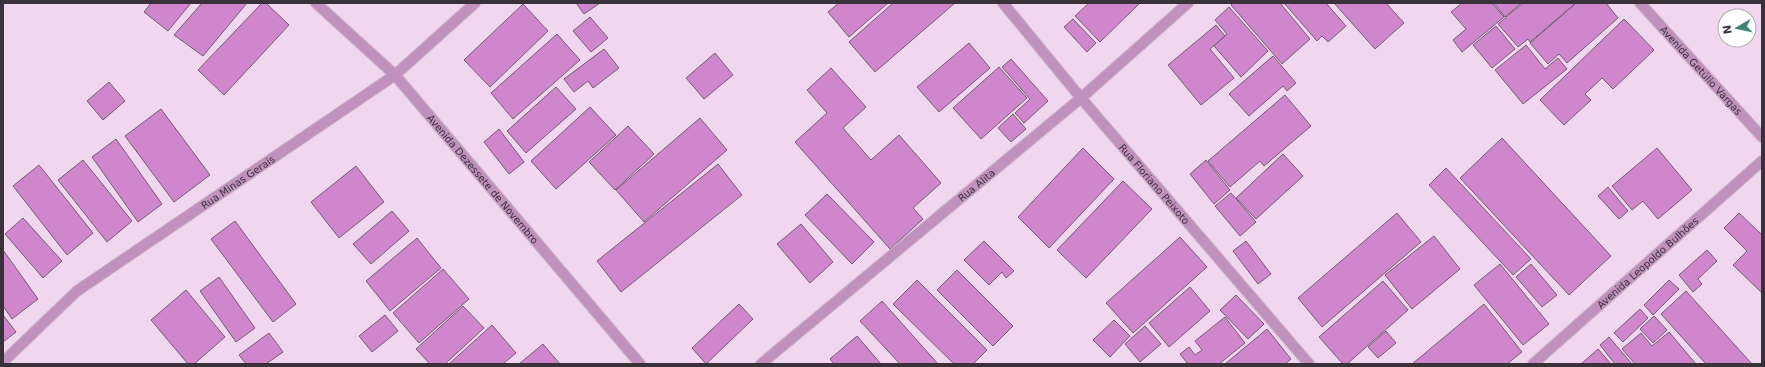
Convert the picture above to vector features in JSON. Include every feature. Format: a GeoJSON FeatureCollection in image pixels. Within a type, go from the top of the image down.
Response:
{"type":"FeatureCollection","features":[{"type":"Feature","properties":{"kind":"street","name":"Avenida Dezessete de Novembro"},"geometry":{"type":"LineString","coordinates":[[316,3],[395,75],[640,364]]}},
{"type":"Feature","properties":{"kind":"street","name":"Rua Minas Gerais"},"geometry":{"type":"LineString","coordinates":[[3,362],[77,292],[395,75],[475,3]]}},
{"type":"Feature","properties":{"kind":"street","name":"Rua Floriano Peixoto"},"geometry":{"type":"LineString","coordinates":[[1003,3],[1081,98],[1308,364]]}},
{"type":"Feature","properties":{"kind":"street","name":"Rua Alita"},"geometry":{"type":"LineString","coordinates":[[761,364],[1081,98],[1188,3]]}},
{"type":"Feature","properties":{"kind":"street","name":"Avenida Getúlio Vargas"},"geometry":{"type":"LineString","coordinates":[[1640,3],[1762,137]]}},
{"type":"Feature","properties":{"kind":"street","name":"Avenida Leopoldo Bulhões"},"geometry":{"type":"LineString","coordinates":[[1533,364],[1762,161]]}},
{"type":"Feature","properties":{"kind":"building"},"geometry":{"type":"Polygon","coordinates":[[[151,3],[191,3],[168,31],[144,12],[151,3]]]}},
{"type":"Feature","properties":{"kind":"building"},"geometry":{"type":"Polygon","coordinates":[[[202,3],[247,3],[203,56],[174,35],[202,3]]]}},
{"type":"Feature","properties":{"kind":"building"},"geometry":{"type":"Polygon","coordinates":[[[262,3],[266,3],[289,25],[224,95],[198,70],[262,3]]]}},
{"type":"Feature","properties":{"kind":"building"},"geometry":{"type":"Polygon","coordinates":[[[576,3],[600,3],[584,14],[576,3]]]}},
{"type":"Feature","properties":{"kind":"building"},"geometry":{"type":"Polygon","coordinates":[[[839,3],[888,3],[849,37],[828,12],[839,3]]]}},
{"type":"Feature","properties":{"kind":"building"},"geometry":{"type":"Polygon","coordinates":[[[893,3],[955,3],[875,72],[849,42],[893,3]]]}},
{"type":"Feature","properties":{"kind":"building"},"geometry":{"type":"Polygon","coordinates":[[[1089,3],[1140,3],[1100,42],[1075,16],[1089,3]]]}},
{"type":"Feature","properties":{"kind":"building"},"geometry":{"type":"Polygon","coordinates":[[[1233,3],[1280,3],[1310,39],[1282,64],[1231,5],[1233,3]]]}},
{"type":"Feature","properties":{"kind":"building"},"geometry":{"type":"Polygon","coordinates":[[[1284,3],[1326,3],[1346,26],[1328,42],[1322,36],[1317,41],[1284,3]]]}},
{"type":"Feature","properties":{"kind":"building"},"geometry":{"type":"Polygon","coordinates":[[[1334,3],[1386,3],[1404,23],[1375,49],[1334,3]]]}},
{"type":"Feature","properties":{"kind":"building"},"geometry":{"type":"Polygon","coordinates":[[[1462,3],[1492,3],[1504,17],[1462,52],[1453,40],[1466,29],[1451,12],[1462,3]]]}},
{"type":"Feature","properties":{"kind":"building"},"geometry":{"type":"Polygon","coordinates":[[[1494,3],[1521,3],[1505,17],[1494,3]]]}},
{"type":"Feature","properties":{"kind":"building"},"geometry":{"type":"Polygon","coordinates":[[[1523,3],[1576,3],[1530,42],[1528,39],[1518,47],[1498,24],[1523,3]]]}},
{"type":"Feature","properties":{"kind":"building"},"geometry":{"type":"Polygon","coordinates":[[[1576,3],[1606,3],[1618,18],[1567,63],[1559,54],[1548,64],[1530,43],[1576,3]]]}},
{"type":"Feature","properties":{"kind":"building"},"geometry":{"type":"Polygon","coordinates":[[[523,4],[548,31],[490,87],[464,60],[523,4]]]}},
{"type":"Feature","properties":{"kind":"building"},"geometry":{"type":"Polygon","coordinates":[[[1229,7],[1268,51],[1241,77],[1214,46],[1227,34],[1215,20],[1229,7]]]}},
{"type":"Feature","properties":{"kind":"building"},"geometry":{"type":"Polygon","coordinates":[[[590,17],[608,38],[591,52],[573,31],[590,17]]]}},
{"type":"Feature","properties":{"kind":"building"},"geometry":{"type":"Polygon","coordinates":[[[1073,19],[1096,43],[1087,52],[1064,27],[1073,19]]]}},
{"type":"Feature","properties":{"kind":"building"},"geometry":{"type":"Polygon","coordinates":[[[1624,19],[1654,50],[1613,89],[1602,78],[1585,94],[1591,100],[1564,125],[1540,100],[1624,19]]]}},
{"type":"Feature","properties":{"kind":"building"},"geometry":{"type":"Polygon","coordinates":[[[1216,25],[1225,36],[1210,49],[1234,78],[1201,105],[1168,65],[1216,25]]]}},
{"type":"Feature","properties":{"kind":"building"},"geometry":{"type":"Polygon","coordinates":[[[1496,26],[1515,49],[1492,68],[1473,45],[1496,26]]]}},
{"type":"Feature","properties":{"kind":"building"},"geometry":{"type":"Polygon","coordinates":[[[557,34],[580,60],[513,119],[491,93],[557,34]]]}},
{"type":"Feature","properties":{"kind":"building"},"geometry":{"type":"Polygon","coordinates":[[[969,43],[990,68],[939,112],[917,87],[969,43]]]}},
{"type":"Feature","properties":{"kind":"building"},"geometry":{"type":"Polygon","coordinates":[[[1526,45],[1545,69],[1558,58],[1567,69],[1523,104],[1495,70],[1526,45]]]}},
{"type":"Feature","properties":{"kind":"building"},"geometry":{"type":"Polygon","coordinates":[[[604,49],[619,68],[593,88],[588,81],[574,92],[564,79],[604,49]]]}},
{"type":"Feature","properties":{"kind":"building"},"geometry":{"type":"Polygon","coordinates":[[[715,53],[733,75],[704,99],[686,78],[715,53]]]}},
{"type":"Feature","properties":{"kind":"building"},"geometry":{"type":"Polygon","coordinates":[[[1273,56],[1296,83],[1287,91],[1283,86],[1249,116],[1229,94],[1273,56]]]}},
{"type":"Feature","properties":{"kind":"building"},"geometry":{"type":"Polygon","coordinates":[[[1011,59],[1048,101],[1024,123],[1015,113],[1030,99],[1002,67],[1011,59]]]}},
{"type":"Feature","properties":{"kind":"building"},"geometry":{"type":"Polygon","coordinates":[[[999,67],[1027,98],[981,139],[953,108],[999,67]]]}},
{"type":"Feature","properties":{"kind":"building"},"geometry":{"type":"Polygon","coordinates":[[[831,68],[866,107],[843,128],[871,160],[899,135],[941,183],[913,208],[923,219],[890,249],[795,142],[827,113],[807,90],[831,68]]]}},
{"type":"Feature","properties":{"kind":"building"},"geometry":{"type":"Polygon","coordinates":[[[109,82],[125,101],[103,120],[87,101],[109,82]]]}},
{"type":"Feature","properties":{"kind":"building"},"geometry":{"type":"Polygon","coordinates":[[[556,87],[576,109],[526,153],[507,131],[556,87]]]}},
{"type":"Feature","properties":{"kind":"building"},"geometry":{"type":"Polygon","coordinates":[[[1285,95],[1311,126],[1264,166],[1260,161],[1230,187],[1208,161],[1285,95]]]}},
{"type":"Feature","properties":{"kind":"building"},"geometry":{"type":"Polygon","coordinates":[[[590,107],[616,135],[556,189],[531,161],[590,107]]]}},
{"type":"Feature","properties":{"kind":"building"},"geometry":{"type":"Polygon","coordinates":[[[161,109],[210,175],[174,202],[125,136],[161,109]]]}},
{"type":"Feature","properties":{"kind":"building"},"geometry":{"type":"Polygon","coordinates":[[[1013,114],[1026,129],[1011,142],[998,128],[1013,114]]]}},
{"type":"Feature","properties":{"kind":"building"},"geometry":{"type":"Polygon","coordinates":[[[700,118],[727,150],[644,222],[616,190],[700,118]]]}},
{"type":"Feature","properties":{"kind":"building"},"geometry":{"type":"Polygon","coordinates":[[[628,126],[654,154],[615,190],[589,162],[628,126]]]}},
{"type":"Feature","properties":{"kind":"building"},"geometry":{"type":"Polygon","coordinates":[[[499,129],[524,162],[509,174],[484,142],[499,129]]]}},
{"type":"Feature","properties":{"kind":"building"},"geometry":{"type":"Polygon","coordinates":[[[1502,138],[1611,256],[1569,295],[1460,178],[1502,138]]]}},
{"type":"Feature","properties":{"kind":"building"},"geometry":{"type":"Polygon","coordinates":[[[116,139],[162,204],[138,222],[92,157],[116,139]]]}},
{"type":"Feature","properties":{"kind":"building"},"geometry":{"type":"Polygon","coordinates":[[[1083,148],[1114,179],[1049,248],[1018,217],[1083,148]]]}},
{"type":"Feature","properties":{"kind":"building"},"geometry":{"type":"Polygon","coordinates":[[[1657,148],[1692,190],[1658,219],[1643,201],[1632,210],[1612,186],[1657,148]]]}},
{"type":"Feature","properties":{"kind":"building"},"geometry":{"type":"Polygon","coordinates":[[[1283,154],[1303,176],[1256,219],[1236,198],[1283,154]]]}},
{"type":"Feature","properties":{"kind":"building"},"geometry":{"type":"Polygon","coordinates":[[[83,160],[132,221],[107,242],[58,180],[83,160]]]}},
{"type":"Feature","properties":{"kind":"building"},"geometry":{"type":"Polygon","coordinates":[[[1206,160],[1230,190],[1214,204],[1190,174],[1206,160]]]}},
{"type":"Feature","properties":{"kind":"building"},"geometry":{"type":"Polygon","coordinates":[[[718,164],[742,195],[621,292],[597,261],[718,164]]]}},
{"type":"Feature","properties":{"kind":"building"},"geometry":{"type":"Polygon","coordinates":[[[39,165],[93,233],[67,255],[13,186],[39,165]]]}},
{"type":"Feature","properties":{"kind":"building"},"geometry":{"type":"Polygon","coordinates":[[[356,166],[384,202],[339,238],[311,202],[356,166]]]}},
{"type":"Feature","properties":{"kind":"building"},"geometry":{"type":"Polygon","coordinates":[[[1446,168],[1531,259],[1513,275],[1429,185],[1446,168]]]}},
{"type":"Feature","properties":{"kind":"building"},"geometry":{"type":"Polygon","coordinates":[[[1123,181],[1152,209],[1086,278],[1057,250],[1123,181]]]}},
{"type":"Feature","properties":{"kind":"building"},"geometry":{"type":"Polygon","coordinates":[[[1608,187],[1628,211],[1619,219],[1598,196],[1608,187]]]}},
{"type":"Feature","properties":{"kind":"building"},"geometry":{"type":"Polygon","coordinates":[[[1231,193],[1256,222],[1240,236],[1215,206],[1231,193]]]}},
{"type":"Feature","properties":{"kind":"building"},"geometry":{"type":"Polygon","coordinates":[[[827,194],[874,242],[852,264],[805,215],[827,194]]]}},
{"type":"Feature","properties":{"kind":"building"},"geometry":{"type":"Polygon","coordinates":[[[392,211],[409,231],[371,264],[353,244],[392,211]]]}},
{"type":"Feature","properties":{"kind":"building"},"geometry":{"type":"Polygon","coordinates":[[[1397,213],[1421,242],[1322,327],[1298,298],[1397,213]]]}},
{"type":"Feature","properties":{"kind":"building"},"geometry":{"type":"Polygon","coordinates":[[[1739,213],[1762,235],[1762,293],[1733,265],[1747,251],[1724,228],[1739,213]]]}},
{"type":"Feature","properties":{"kind":"building"},"geometry":{"type":"Polygon","coordinates":[[[23,218],[62,261],[43,278],[5,234],[23,218]]]}},
{"type":"Feature","properties":{"kind":"building"},"geometry":{"type":"Polygon","coordinates":[[[235,221],[296,304],[273,322],[211,239],[235,221]]]}},
{"type":"Feature","properties":{"kind":"building"},"geometry":{"type":"Polygon","coordinates":[[[801,224],[833,262],[810,283],[777,244],[801,224]]]}},
{"type":"Feature","properties":{"kind":"building"},"geometry":{"type":"Polygon","coordinates":[[[1434,236],[1460,269],[1412,309],[1385,275],[1434,236]]]}},
{"type":"Feature","properties":{"kind":"building"},"geometry":{"type":"Polygon","coordinates":[[[1180,237],[1207,267],[1133,333],[1106,303],[1180,237]]]}},
{"type":"Feature","properties":{"kind":"building"},"geometry":{"type":"Polygon","coordinates":[[[417,238],[441,268],[390,311],[366,281],[417,238]]]}},
{"type":"Feature","properties":{"kind":"building"},"geometry":{"type":"Polygon","coordinates":[[[984,241],[1014,271],[1006,278],[1002,272],[989,285],[964,260],[984,241]]]}},
{"type":"Feature","properties":{"kind":"building"},"geometry":{"type":"Polygon","coordinates":[[[1246,241],[1271,274],[1258,284],[1233,251],[1246,241]]]}},
{"type":"Feature","properties":{"kind":"building"},"geometry":{"type":"Polygon","coordinates":[[[3,250],[38,299],[12,319],[3,306],[3,250]]]}},
{"type":"Feature","properties":{"kind":"building"},"geometry":{"type":"Polygon","coordinates":[[[1707,250],[1717,261],[1698,279],[1702,284],[1693,292],[1679,275],[1707,250]]]}},
{"type":"Feature","properties":{"kind":"building"},"geometry":{"type":"Polygon","coordinates":[[[1500,264],[1549,324],[1523,345],[1474,285],[1500,264]]]}},
{"type":"Feature","properties":{"kind":"building"},"geometry":{"type":"Polygon","coordinates":[[[1531,264],[1557,295],[1542,307],[1516,277],[1531,264]]]}},
{"type":"Feature","properties":{"kind":"building"},"geometry":{"type":"Polygon","coordinates":[[[443,269],[469,299],[419,343],[393,313],[443,269]]]}},
{"type":"Feature","properties":{"kind":"building"},"geometry":{"type":"Polygon","coordinates":[[[957,270],[1013,326],[993,346],[937,290],[957,270]]]}},
{"type":"Feature","properties":{"kind":"building"},"geometry":{"type":"Polygon","coordinates":[[[219,277],[255,328],[236,342],[200,291],[219,277]]]}},
{"type":"Feature","properties":{"kind":"building"},"geometry":{"type":"Polygon","coordinates":[[[917,280],[987,350],[973,364],[954,364],[893,304],[917,280]]]}},
{"type":"Feature","properties":{"kind":"building"},"geometry":{"type":"Polygon","coordinates":[[[1669,280],[1679,289],[1653,315],[1644,305],[1669,280]]]}},
{"type":"Feature","properties":{"kind":"building"},"geometry":{"type":"Polygon","coordinates":[[[1383,281],[1408,310],[1347,364],[1343,364],[1319,337],[1383,281]]]}},
{"type":"Feature","properties":{"kind":"building"},"geometry":{"type":"Polygon","coordinates":[[[1190,287],[1210,311],[1169,347],[1149,323],[1190,287]]]}},
{"type":"Feature","properties":{"kind":"building"},"geometry":{"type":"Polygon","coordinates":[[[186,290],[225,337],[194,364],[188,364],[151,320],[186,290]]]}},
{"type":"Feature","properties":{"kind":"building"},"geometry":{"type":"Polygon","coordinates":[[[1686,291],[1752,364],[1706,364],[1661,314],[1686,291]]]}},
{"type":"Feature","properties":{"kind":"building"},"geometry":{"type":"Polygon","coordinates":[[[1236,295],[1264,324],[1248,339],[1220,310],[1236,295]]]}},
{"type":"Feature","properties":{"kind":"building"},"geometry":{"type":"Polygon","coordinates":[[[882,301],[938,364],[900,364],[860,321],[882,301]]]}},
{"type":"Feature","properties":{"kind":"building"},"geometry":{"type":"Polygon","coordinates":[[[739,304],[753,319],[706,364],[692,348],[739,304]]]}},
{"type":"Feature","properties":{"kind":"building"},"geometry":{"type":"Polygon","coordinates":[[[1484,304],[1522,352],[1507,364],[1412,364],[1484,304]]]}},
{"type":"Feature","properties":{"kind":"building"},"geometry":{"type":"Polygon","coordinates":[[[463,306],[484,328],[445,364],[430,364],[416,349],[463,306]]]}},
{"type":"Feature","properties":{"kind":"building"},"geometry":{"type":"Polygon","coordinates":[[[1640,309],[1648,318],[1623,342],[1614,333],[1640,309]]]}},
{"type":"Feature","properties":{"kind":"building"},"geometry":{"type":"Polygon","coordinates":[[[3,315],[16,332],[3,342],[3,315]]]}},
{"type":"Feature","properties":{"kind":"building"},"geometry":{"type":"Polygon","coordinates":[[[385,315],[398,331],[372,352],[359,336],[385,315]]]}},
{"type":"Feature","properties":{"kind":"building"},"geometry":{"type":"Polygon","coordinates":[[[1654,316],[1667,330],[1653,343],[1640,329],[1654,316]]]}},
{"type":"Feature","properties":{"kind":"building"},"geometry":{"type":"Polygon","coordinates":[[[1225,317],[1245,343],[1219,364],[1188,364],[1180,354],[1189,347],[1195,355],[1202,350],[1195,341],[1225,317]]]}},
{"type":"Feature","properties":{"kind":"building"},"geometry":{"type":"Polygon","coordinates":[[[1114,320],[1130,336],[1110,357],[1093,340],[1114,320]]]}},
{"type":"Feature","properties":{"kind":"building"},"geometry":{"type":"Polygon","coordinates":[[[492,325],[516,353],[503,364],[449,364],[492,325]]]}},
{"type":"Feature","properties":{"kind":"building"},"geometry":{"type":"Polygon","coordinates":[[[1145,326],[1161,344],[1140,362],[1125,344],[1145,326]]]}},
{"type":"Feature","properties":{"kind":"building"},"geometry":{"type":"Polygon","coordinates":[[[1267,329],[1291,359],[1285,364],[1225,364],[1267,329]]]}},
{"type":"Feature","properties":{"kind":"building"},"geometry":{"type":"Polygon","coordinates":[[[1386,331],[1396,343],[1378,358],[1368,347],[1386,331]]]}},
{"type":"Feature","properties":{"kind":"building"},"geometry":{"type":"Polygon","coordinates":[[[1669,332],[1696,364],[1635,364],[1622,349],[1641,333],[1652,346],[1669,332]]]}},
{"type":"Feature","properties":{"kind":"building"},"geometry":{"type":"Polygon","coordinates":[[[269,333],[283,352],[266,364],[246,364],[239,355],[269,333]]]}},
{"type":"Feature","properties":{"kind":"building"},"geometry":{"type":"Polygon","coordinates":[[[857,336],[881,364],[834,364],[830,359],[857,336]]]}},
{"type":"Feature","properties":{"kind":"building"},"geometry":{"type":"Polygon","coordinates":[[[1609,337],[1632,364],[1615,364],[1600,345],[1609,337]]]}},
{"type":"Feature","properties":{"kind":"building"},"geometry":{"type":"Polygon","coordinates":[[[543,344],[560,364],[519,364],[543,344]]]}},
{"type":"Feature","properties":{"kind":"building"},"geometry":{"type":"Polygon","coordinates":[[[1598,349],[1611,364],[1581,364],[1598,349]]]}}]}
